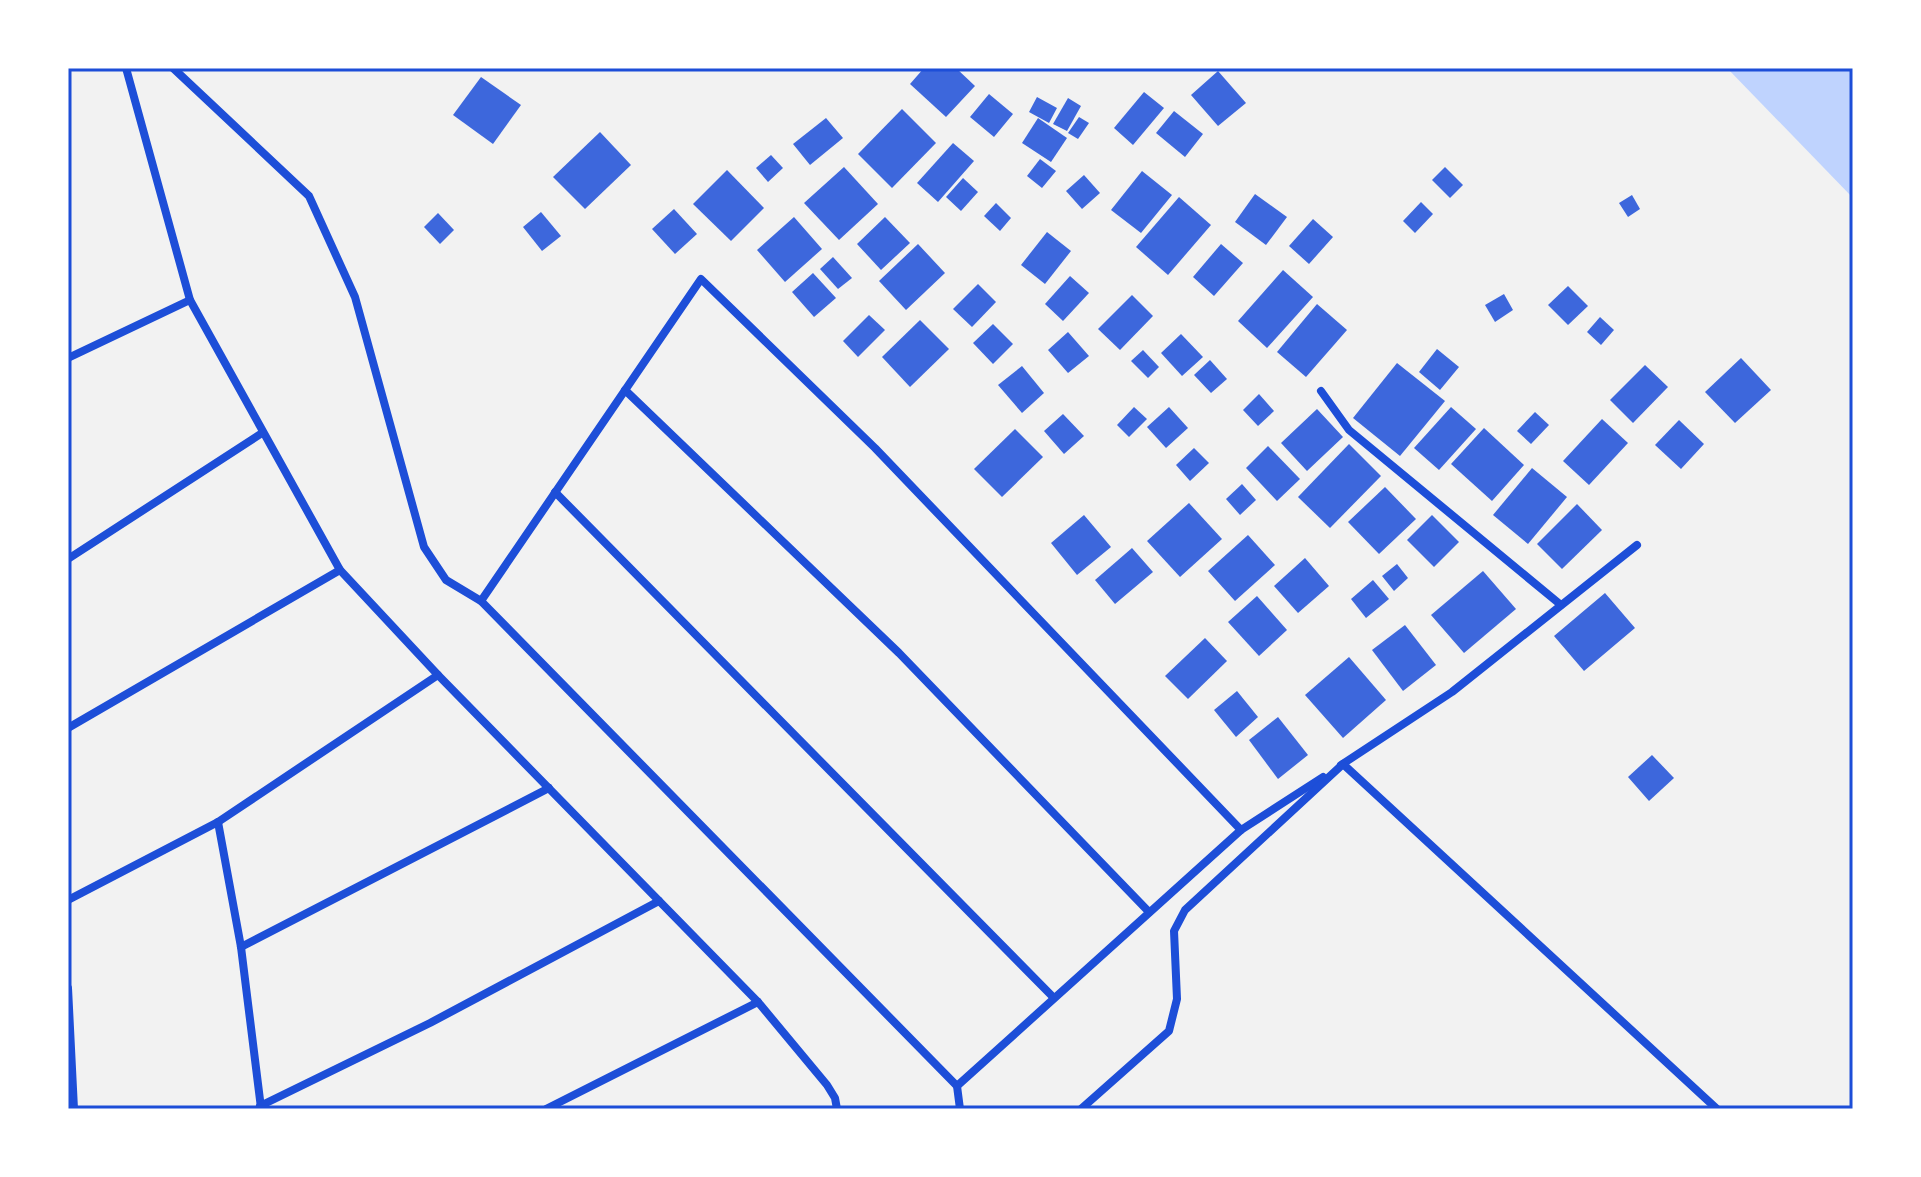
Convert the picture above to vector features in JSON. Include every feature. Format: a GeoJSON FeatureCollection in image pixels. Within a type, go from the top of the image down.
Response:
{"type":"FeatureCollection","features":[{"type":"Feature","properties":{"kind":"street"},"geometry":{"type":"LineString","coordinates":[[126,68],[190,300],[340,570],[438,675],[758,1002],[827,1085],[837,1109]]}},
{"type":"Feature","properties":{"kind":"street"},"geometry":{"type":"LineString","coordinates":[[173,68],[309,196],[355,297],[424,547],[446,580],[481,601],[957,1086],[960,1109]]}},
{"type":"Feature","properties":{"kind":"street"},"geometry":{"type":"LineString","coordinates":[[481,601],[701,279],[875,448],[1241,830]]}},
{"type":"Feature","properties":{"kind":"street"},"geometry":{"type":"LineString","coordinates":[[68,358],[190,300]]}},
{"type":"Feature","properties":{"kind":"street"},"geometry":{"type":"LineString","coordinates":[[625,390],[899,653],[1149,912]]}},
{"type":"Feature","properties":{"kind":"street"},"geometry":{"type":"LineString","coordinates":[[1321,391],[1349,430],[1561,605]]}},
{"type":"Feature","properties":{"kind":"street"},"geometry":{"type":"LineString","coordinates":[[68,559],[262,433]]}},
{"type":"Feature","properties":{"kind":"street"},"geometry":{"type":"LineString","coordinates":[[555,492],[1053,997]]}},
{"type":"Feature","properties":{"kind":"street"},"geometry":{"type":"LineString","coordinates":[[957,1086],[1241,830],[1452,692],[1637,545]]}},
{"type":"Feature","properties":{"kind":"street"},"geometry":{"type":"LineString","coordinates":[[68,728],[340,570]]}},
{"type":"Feature","properties":{"kind":"street"},"geometry":{"type":"LineString","coordinates":[[68,900],[218,822],[438,675]]}},
{"type":"Feature","properties":{"kind":"street"},"geometry":{"type":"LineString","coordinates":[[1081,1109],[1169,1031],[1177,999],[1174,931],[1185,910],[1343,764]]}},
{"type":"Feature","properties":{"kind":"street"},"geometry":{"type":"LineString","coordinates":[[1343,764],[1717,1109]]}},
{"type":"Feature","properties":{"kind":"street"},"geometry":{"type":"LineString","coordinates":[[241,947],[549,788]]}},
{"type":"Feature","properties":{"kind":"street"},"geometry":{"type":"LineString","coordinates":[[218,822],[241,947],[260,1108],[430,1023],[659,901]]}},
{"type":"Feature","properties":{"kind":"street"},"geometry":{"type":"LineString","coordinates":[[68,988],[74,1109]]}},
{"type":"Feature","properties":{"kind":"street"},"geometry":{"type":"LineString","coordinates":[[546,1109],[758,1002]]}},
{"type":"Feature","properties":{"kind":"water"},"geometry":{"type":"Polygon","coordinates":[[[1727,68],[1853,68],[1853,198],[1727,68]]]}},
{"type":"Feature","properties":{"kind":"building"},"geometry":{"type":"Polygon","coordinates":[[[924,68],[956,68],[975,86],[946,117],[910,84],[924,68]]]}},
{"type":"Feature","properties":{"kind":"building"},"geometry":{"type":"Polygon","coordinates":[[[1218,71],[1246,103],[1218,126],[1191,95],[1218,71]]]}},
{"type":"Feature","properties":{"kind":"building"},"geometry":{"type":"Polygon","coordinates":[[[481,77],[521,105],[493,144],[453,115],[481,77]]]}},
{"type":"Feature","properties":{"kind":"building"},"geometry":{"type":"Polygon","coordinates":[[[1144,92],[1164,108],[1133,145],[1114,128],[1144,92]]]}},
{"type":"Feature","properties":{"kind":"building"},"geometry":{"type":"Polygon","coordinates":[[[989,94],[1013,114],[994,137],[970,117],[989,94]]]}},
{"type":"Feature","properties":{"kind":"building"},"geometry":{"type":"Polygon","coordinates":[[[1037,97],[1057,108],[1049,123],[1029,112],[1037,97]]]}},
{"type":"Feature","properties":{"kind":"building"},"geometry":{"type":"Polygon","coordinates":[[[1068,98],[1081,106],[1067,131],[1053,124],[1068,98]]]}},
{"type":"Feature","properties":{"kind":"building"},"geometry":{"type":"Polygon","coordinates":[[[902,109],[936,143],[892,188],[858,154],[902,109]]]}},
{"type":"Feature","properties":{"kind":"building"},"geometry":{"type":"Polygon","coordinates":[[[1174,111],[1203,134],[1185,157],[1156,133],[1174,111]]]}},
{"type":"Feature","properties":{"kind":"building"},"geometry":{"type":"Polygon","coordinates":[[[1079,117],[1089,123],[1078,139],[1068,133],[1079,117]]]}},
{"type":"Feature","properties":{"kind":"building"},"geometry":{"type":"Polygon","coordinates":[[[826,118],[843,138],[810,165],[793,144],[826,118]]]}},
{"type":"Feature","properties":{"kind":"building"},"geometry":{"type":"Polygon","coordinates":[[[1038,118],[1067,138],[1051,162],[1022,143],[1038,118]]]}},
{"type":"Feature","properties":{"kind":"building"},"geometry":{"type":"Polygon","coordinates":[[[600,132],[631,165],[585,209],[553,177],[600,132]]]}},
{"type":"Feature","properties":{"kind":"building"},"geometry":{"type":"Polygon","coordinates":[[[953,143],[974,161],[938,202],[917,183],[953,143]]]}},
{"type":"Feature","properties":{"kind":"building"},"geometry":{"type":"Polygon","coordinates":[[[771,155],[783,168],[768,182],[756,168],[771,155]]]}},
{"type":"Feature","properties":{"kind":"building"},"geometry":{"type":"Polygon","coordinates":[[[1040,159],[1056,171],[1042,188],[1027,176],[1040,159]]]}},
{"type":"Feature","properties":{"kind":"building"},"geometry":{"type":"Polygon","coordinates":[[[844,167],[878,204],[839,240],[804,203],[844,167]]]}},
{"type":"Feature","properties":{"kind":"building"},"geometry":{"type":"Polygon","coordinates":[[[1445,167],[1463,185],[1450,198],[1432,180],[1445,167]]]}},
{"type":"Feature","properties":{"kind":"building"},"geometry":{"type":"Polygon","coordinates":[[[727,170],[764,208],[731,241],[693,204],[727,170]]]}},
{"type":"Feature","properties":{"kind":"building"},"geometry":{"type":"Polygon","coordinates":[[[1142,171],[1172,195],[1141,233],[1111,210],[1142,171]]]}},
{"type":"Feature","properties":{"kind":"building"},"geometry":{"type":"Polygon","coordinates":[[[1084,175],[1100,193],[1082,209],[1066,191],[1084,175]]]}},
{"type":"Feature","properties":{"kind":"building"},"geometry":{"type":"Polygon","coordinates":[[[963,178],[978,192],[961,211],[946,197],[963,178]]]}},
{"type":"Feature","properties":{"kind":"building"},"geometry":{"type":"Polygon","coordinates":[[[1255,194],[1287,217],[1266,245],[1235,222],[1255,194]]]}},
{"type":"Feature","properties":{"kind":"building"},"geometry":{"type":"Polygon","coordinates":[[[1632,195],[1640,209],[1628,217],[1619,203],[1632,195]]]}},
{"type":"Feature","properties":{"kind":"building"},"geometry":{"type":"Polygon","coordinates":[[[1179,197],[1211,225],[1168,275],[1136,247],[1179,197]]]}},
{"type":"Feature","properties":{"kind":"building"},"geometry":{"type":"Polygon","coordinates":[[[1421,202],[1433,214],[1415,233],[1403,221],[1421,202]]]}},
{"type":"Feature","properties":{"kind":"building"},"geometry":{"type":"Polygon","coordinates":[[[996,203],[1011,218],[1000,231],[984,216],[996,203]]]}},
{"type":"Feature","properties":{"kind":"building"},"geometry":{"type":"Polygon","coordinates":[[[674,209],[697,234],[675,254],[652,229],[674,209]]]}},
{"type":"Feature","properties":{"kind":"building"},"geometry":{"type":"Polygon","coordinates":[[[541,212],[561,236],[542,251],[523,227],[541,212]]]}},
{"type":"Feature","properties":{"kind":"building"},"geometry":{"type":"Polygon","coordinates":[[[438,213],[454,230],[440,244],[424,227],[438,213]]]}},
{"type":"Feature","properties":{"kind":"building"},"geometry":{"type":"Polygon","coordinates":[[[794,217],[822,249],[785,282],[757,250],[794,217]]]}},
{"type":"Feature","properties":{"kind":"building"},"geometry":{"type":"Polygon","coordinates":[[[885,217],[910,243],[881,270],[857,244],[885,217]]]}},
{"type":"Feature","properties":{"kind":"building"},"geometry":{"type":"Polygon","coordinates":[[[1313,219],[1333,237],[1309,264],[1289,246],[1313,219]]]}},
{"type":"Feature","properties":{"kind":"building"},"geometry":{"type":"Polygon","coordinates":[[[1047,232],[1071,251],[1045,284],[1021,265],[1047,232]]]}},
{"type":"Feature","properties":{"kind":"building"},"geometry":{"type":"Polygon","coordinates":[[[918,244],[945,273],[906,310],[879,281],[918,244]]]}},
{"type":"Feature","properties":{"kind":"building"},"geometry":{"type":"Polygon","coordinates":[[[1221,244],[1243,263],[1214,296],[1193,277],[1221,244]]]}},
{"type":"Feature","properties":{"kind":"building"},"geometry":{"type":"Polygon","coordinates":[[[833,257],[852,278],[838,289],[820,269],[833,257]]]}},
{"type":"Feature","properties":{"kind":"building"},"geometry":{"type":"Polygon","coordinates":[[[1283,270],[1313,297],[1267,348],[1238,321],[1283,270]]]}},
{"type":"Feature","properties":{"kind":"building"},"geometry":{"type":"Polygon","coordinates":[[[813,273],[836,298],[814,317],[792,292],[813,273]]]}},
{"type":"Feature","properties":{"kind":"building"},"geometry":{"type":"Polygon","coordinates":[[[1070,276],[1089,293],[1063,321],[1045,304],[1070,276]]]}},
{"type":"Feature","properties":{"kind":"building"},"geometry":{"type":"Polygon","coordinates":[[[978,284],[996,302],[972,327],[953,309],[978,284]]]}},
{"type":"Feature","properties":{"kind":"building"},"geometry":{"type":"Polygon","coordinates":[[[1568,286],[1588,306],[1568,325],[1548,305],[1568,286]]]}},
{"type":"Feature","properties":{"kind":"building"},"geometry":{"type":"Polygon","coordinates":[[[1504,294],[1513,310],[1495,322],[1485,305],[1504,294]]]}},
{"type":"Feature","properties":{"kind":"building"},"geometry":{"type":"Polygon","coordinates":[[[1132,295],[1153,316],[1120,350],[1098,329],[1132,295]]]}},
{"type":"Feature","properties":{"kind":"building"},"geometry":{"type":"Polygon","coordinates":[[[1317,304],[1347,330],[1306,377],[1277,352],[1317,304]]]}},
{"type":"Feature","properties":{"kind":"building"},"geometry":{"type":"Polygon","coordinates":[[[869,315],[885,330],[858,357],[843,341],[869,315]]]}},
{"type":"Feature","properties":{"kind":"building"},"geometry":{"type":"Polygon","coordinates":[[[1600,317],[1614,330],[1601,345],[1587,332],[1600,317]]]}},
{"type":"Feature","properties":{"kind":"building"},"geometry":{"type":"Polygon","coordinates":[[[920,320],[949,349],[910,387],[882,357],[920,320]]]}},
{"type":"Feature","properties":{"kind":"building"},"geometry":{"type":"Polygon","coordinates":[[[993,324],[1013,344],[993,364],[973,343],[993,324]]]}},
{"type":"Feature","properties":{"kind":"building"},"geometry":{"type":"Polygon","coordinates":[[[1068,332],[1089,356],[1068,373],[1048,350],[1068,332]]]}},
{"type":"Feature","properties":{"kind":"building"},"geometry":{"type":"Polygon","coordinates":[[[1181,334],[1203,357],[1182,376],[1161,353],[1181,334]]]}},
{"type":"Feature","properties":{"kind":"building"},"geometry":{"type":"Polygon","coordinates":[[[1437,349],[1459,367],[1440,390],[1419,372],[1437,349]]]}},
{"type":"Feature","properties":{"kind":"building"},"geometry":{"type":"Polygon","coordinates":[[[1143,350],[1159,367],[1148,378],[1131,361],[1143,350]]]}},
{"type":"Feature","properties":{"kind":"building"},"geometry":{"type":"Polygon","coordinates":[[[1741,358],[1771,390],[1735,423],[1705,392],[1741,358]]]}},
{"type":"Feature","properties":{"kind":"building"},"geometry":{"type":"Polygon","coordinates":[[[1210,360],[1227,379],[1211,393],[1194,375],[1210,360]]]}},
{"type":"Feature","properties":{"kind":"building"},"geometry":{"type":"Polygon","coordinates":[[[1397,363],[1445,401],[1400,456],[1353,418],[1397,363]]]}},
{"type":"Feature","properties":{"kind":"building"},"geometry":{"type":"Polygon","coordinates":[[[1645,365],[1668,387],[1633,423],[1610,400],[1645,365]]]}},
{"type":"Feature","properties":{"kind":"building"},"geometry":{"type":"Polygon","coordinates":[[[1022,366],[1044,393],[1022,413],[998,385],[1022,366]]]}},
{"type":"Feature","properties":{"kind":"building"},"geometry":{"type":"Polygon","coordinates":[[[1259,394],[1274,411],[1258,426],[1243,410],[1259,394]]]}},
{"type":"Feature","properties":{"kind":"building"},"geometry":{"type":"Polygon","coordinates":[[[1134,407],[1147,419],[1129,437],[1117,425],[1134,407]]]}},
{"type":"Feature","properties":{"kind":"building"},"geometry":{"type":"Polygon","coordinates":[[[1169,407],[1188,428],[1166,448],[1147,427],[1169,407]]]}},
{"type":"Feature","properties":{"kind":"building"},"geometry":{"type":"Polygon","coordinates":[[[1451,407],[1476,429],[1439,470],[1414,448],[1451,407]]]}},
{"type":"Feature","properties":{"kind":"building"},"geometry":{"type":"Polygon","coordinates":[[[1317,409],[1343,437],[1307,471],[1281,443],[1317,409]]]}},
{"type":"Feature","properties":{"kind":"building"},"geometry":{"type":"Polygon","coordinates":[[[1535,412],[1549,425],[1531,444],[1517,431],[1535,412]]]}},
{"type":"Feature","properties":{"kind":"building"},"geometry":{"type":"Polygon","coordinates":[[[1063,414],[1084,436],[1064,454],[1044,431],[1063,414]]]}},
{"type":"Feature","properties":{"kind":"building"},"geometry":{"type":"Polygon","coordinates":[[[1602,419],[1628,443],[1589,485],[1563,461],[1602,419]]]}},
{"type":"Feature","properties":{"kind":"building"},"geometry":{"type":"Polygon","coordinates":[[[1679,420],[1704,444],[1681,469],[1655,445],[1679,420]]]}},
{"type":"Feature","properties":{"kind":"building"},"geometry":{"type":"Polygon","coordinates":[[[1484,428],[1524,465],[1492,501],[1451,464],[1484,428]]]}},
{"type":"Feature","properties":{"kind":"building"},"geometry":{"type":"Polygon","coordinates":[[[1015,429],[1043,457],[1002,497],[974,469],[1015,429]]]}},
{"type":"Feature","properties":{"kind":"building"},"geometry":{"type":"Polygon","coordinates":[[[1349,444],[1381,476],[1330,528],[1298,497],[1349,444]]]}},
{"type":"Feature","properties":{"kind":"building"},"geometry":{"type":"Polygon","coordinates":[[[1268,446],[1300,479],[1277,501],[1246,468],[1268,446]]]}},
{"type":"Feature","properties":{"kind":"building"},"geometry":{"type":"Polygon","coordinates":[[[1194,448],[1209,463],[1190,481],[1176,465],[1194,448]]]}},
{"type":"Feature","properties":{"kind":"building"},"geometry":{"type":"Polygon","coordinates":[[[1532,468],[1567,497],[1528,544],[1493,515],[1532,468]]]}},
{"type":"Feature","properties":{"kind":"building"},"geometry":{"type":"Polygon","coordinates":[[[1242,484],[1256,500],[1240,515],[1226,499],[1242,484]]]}},
{"type":"Feature","properties":{"kind":"building"},"geometry":{"type":"Polygon","coordinates":[[[1385,487],[1416,519],[1379,554],[1348,522],[1385,487]]]}},
{"type":"Feature","properties":{"kind":"building"},"geometry":{"type":"Polygon","coordinates":[[[1189,503],[1222,539],[1180,577],[1147,541],[1189,503]]]}},
{"type":"Feature","properties":{"kind":"building"},"geometry":{"type":"Polygon","coordinates":[[[1577,504],[1602,530],[1562,569],[1537,544],[1577,504]]]}},
{"type":"Feature","properties":{"kind":"building"},"geometry":{"type":"Polygon","coordinates":[[[1084,515],[1111,547],[1077,575],[1051,543],[1084,515]]]}},
{"type":"Feature","properties":{"kind":"building"},"geometry":{"type":"Polygon","coordinates":[[[1432,515],[1459,542],[1434,567],[1407,540],[1432,515]]]}},
{"type":"Feature","properties":{"kind":"building"},"geometry":{"type":"Polygon","coordinates":[[[1248,535],[1275,565],[1235,601],[1208,571],[1248,535]]]}},
{"type":"Feature","properties":{"kind":"building"},"geometry":{"type":"Polygon","coordinates":[[[1132,548],[1153,572],[1115,604],[1095,580],[1132,548]]]}},
{"type":"Feature","properties":{"kind":"building"},"geometry":{"type":"Polygon","coordinates":[[[1305,558],[1329,586],[1298,613],[1274,586],[1305,558]]]}},
{"type":"Feature","properties":{"kind":"building"},"geometry":{"type":"Polygon","coordinates":[[[1397,564],[1408,578],[1394,591],[1382,576],[1397,564]]]}},
{"type":"Feature","properties":{"kind":"building"},"geometry":{"type":"Polygon","coordinates":[[[1483,571],[1516,609],[1464,653],[1431,615],[1483,571]]]}},
{"type":"Feature","properties":{"kind":"building"},"geometry":{"type":"Polygon","coordinates":[[[1373,580],[1389,599],[1366,618],[1351,599],[1373,580]]]}},
{"type":"Feature","properties":{"kind":"building"},"geometry":{"type":"Polygon","coordinates":[[[1605,593],[1635,628],[1584,671],[1554,636],[1605,593]]]}},
{"type":"Feature","properties":{"kind":"building"},"geometry":{"type":"Polygon","coordinates":[[[1257,596],[1287,630],[1259,656],[1228,622],[1257,596]]]}},
{"type":"Feature","properties":{"kind":"building"},"geometry":{"type":"Polygon","coordinates":[[[1405,625],[1436,665],[1403,691],[1372,650],[1405,625]]]}},
{"type":"Feature","properties":{"kind":"building"},"geometry":{"type":"Polygon","coordinates":[[[1205,638],[1227,661],[1188,699],[1165,676],[1205,638]]]}},
{"type":"Feature","properties":{"kind":"building"},"geometry":{"type":"Polygon","coordinates":[[[1349,657],[1386,700],[1343,738],[1305,695],[1349,657]]]}},
{"type":"Feature","properties":{"kind":"building"},"geometry":{"type":"Polygon","coordinates":[[[1237,691],[1258,717],[1236,737],[1214,710],[1237,691]]]}},
{"type":"Feature","properties":{"kind":"building"},"geometry":{"type":"Polygon","coordinates":[[[1278,717],[1308,755],[1278,779],[1249,740],[1278,717]]]}},
{"type":"Feature","properties":{"kind":"building"},"geometry":{"type":"Polygon","coordinates":[[[1652,755],[1674,778],[1649,801],[1628,777],[1652,755]]]}}]}
